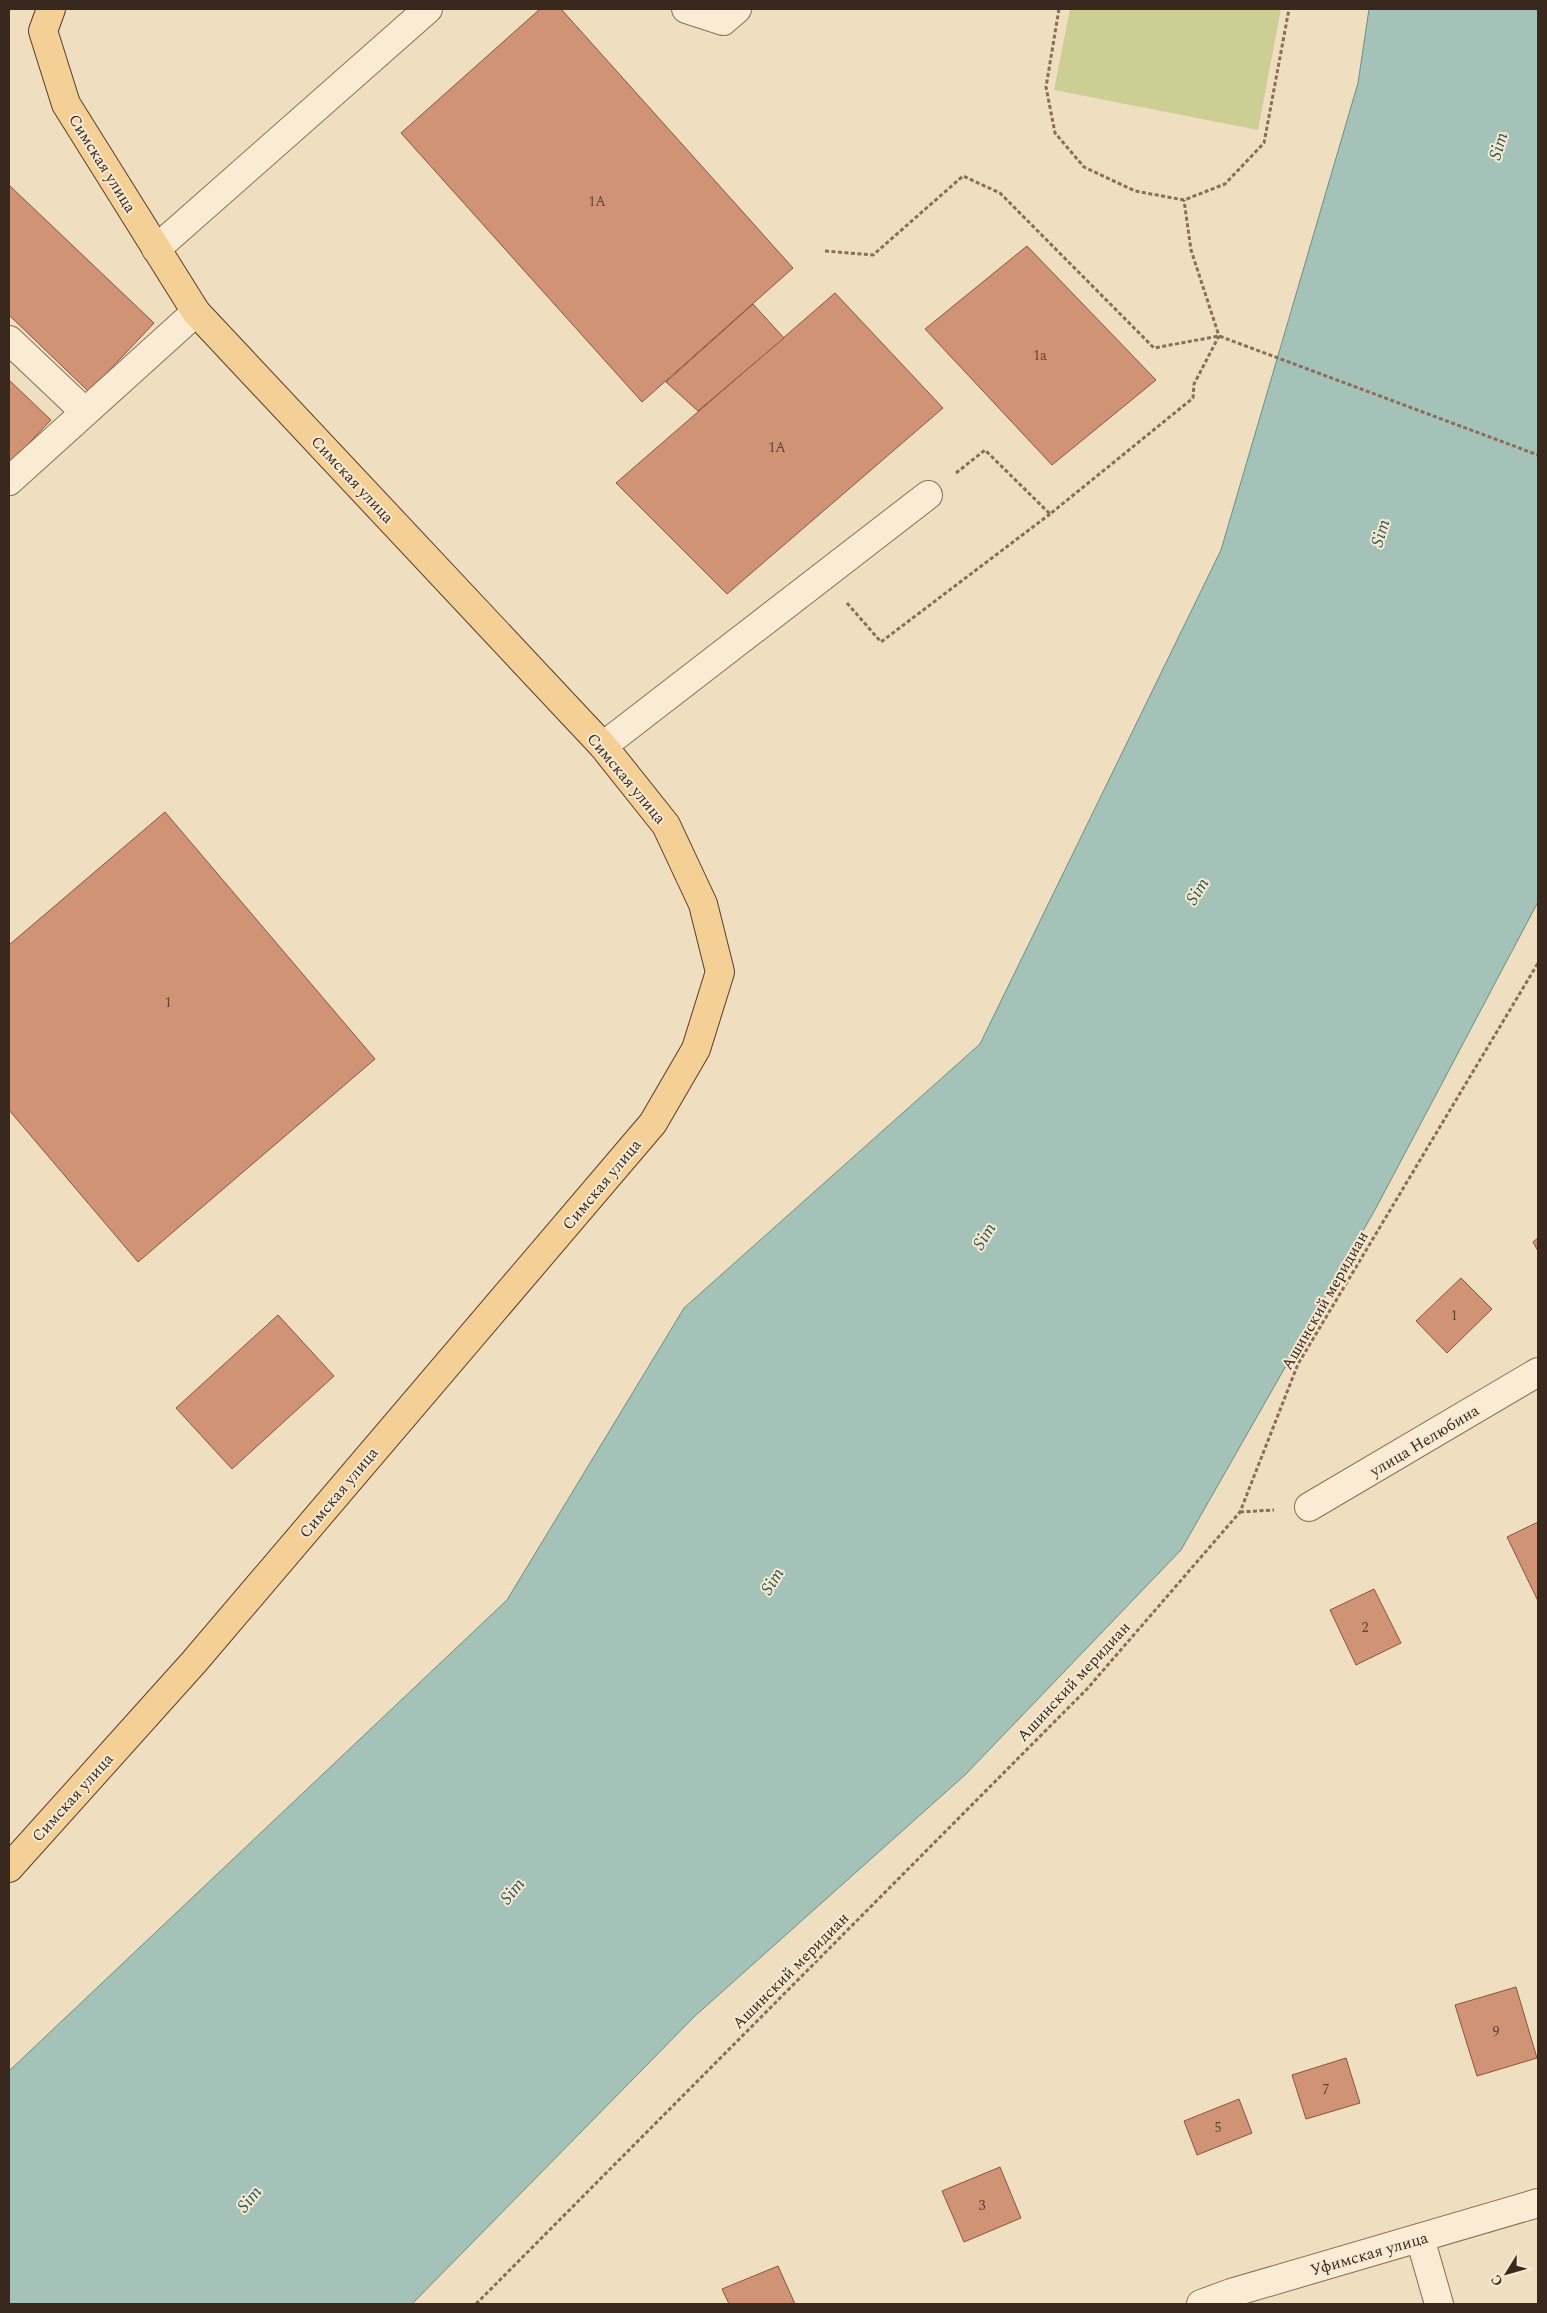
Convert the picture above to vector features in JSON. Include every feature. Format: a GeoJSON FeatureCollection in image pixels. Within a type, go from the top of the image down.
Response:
{"type":"FeatureCollection","features":[{"type":"Feature","properties":{"kind":"main road","name":"Симская улица"},"geometry":{"type":"LineString","coordinates":[[9,1868],[194,1662],[654,1123],[696,1049],[720,972],[703,904],[666,824],[603,746],[196,312],[66,104],[43,31],[51,9]]}},
{"type":"Feature","properties":{"kind":"street"},"geometry":{"type":"LineString","coordinates":[[156,249],[428,9]]}},
{"type":"Feature","properties":{"kind":"street"},"geometry":{"type":"LineString","coordinates":[[686,9],[723,21],[737,9]]}},
{"type":"Feature","properties":{"kind":"street"},"geometry":{"type":"LineString","coordinates":[[9,481],[196,312]]}},
{"type":"Feature","properties":{"kind":"street"},"geometry":{"type":"LineString","coordinates":[[9,340],[85,412]]}},
{"type":"Feature","properties":{"kind":"street"},"geometry":{"type":"LineString","coordinates":[[603,746],[928,496]]}},
{"type":"Feature","properties":{"kind":"street","name":"улица Нелюбина"},"geometry":{"type":"LineString","coordinates":[[1310,1507],[1538,1372]]}},
{"type":"Feature","properties":{"kind":"street","name":"Уфимская улица"},"geometry":{"type":"LineString","coordinates":[[1201,2304],[1232,2299],[1420,2238],[1538,2203]]}},
{"type":"Feature","properties":{"kind":"street"},"geometry":{"type":"LineString","coordinates":[[1420,2238],[1439,2304]]}},
{"type":"Feature","properties":{"kind":"path"},"geometry":{"type":"LineString","coordinates":[[1059,9],[1046,88],[1054,133],[1084,168],[1136,191],[1184,200],[1225,184],[1264,143],[1289,9]]}},
{"type":"Feature","properties":{"kind":"path"},"geometry":{"type":"LineString","coordinates":[[826,251],[873,255],[963,176],[1000,192],[1154,348],[1219,336],[1256,348],[1538,455]]}},
{"type":"Feature","properties":{"kind":"path"},"geometry":{"type":"LineString","coordinates":[[823,576],[881,642],[1050,514],[1193,398],[1194,384],[1219,336],[1191,250],[1184,200]]}},
{"type":"Feature","properties":{"kind":"path"},"geometry":{"type":"LineString","coordinates":[[928,496],[985,450],[1050,514]]}},
{"type":"Feature","properties":{"kind":"path","name":"Ашинский меридиан"},"geometry":{"type":"LineString","coordinates":[[476,2304],[1087,1689],[1240,1512],[1298,1364],[1538,963]]}},
{"type":"Feature","properties":{"kind":"green space"},"geometry":{"type":"Polygon","coordinates":[[[1070,9],[1281,9],[1258,130],[1054,90],[1070,9]]]}},
{"type":"Feature","properties":{"kind":"water","name":"Sim"},"geometry":{"type":"Polygon","coordinates":[[[1369,9],[1538,9],[1538,902],[1376,1208],[1181,1550],[965,1775],[695,2016],[412,2304],[9,2304],[9,2071],[507,1600],[684,1308],[980,1044],[1221,550],[1358,83],[1369,9]]]}},
{"type":"Feature","properties":{"kind":"building"},"geometry":{"type":"Polygon","coordinates":[[[540,9],[561,9],[793,268],[642,402],[401,133],[540,9]]]}},
{"type":"Feature","properties":{"kind":"building"},"geometry":{"type":"Polygon","coordinates":[[[9,185],[154,323],[89,392],[9,315],[9,185]]]}},
{"type":"Feature","properties":{"kind":"building"},"geometry":{"type":"Polygon","coordinates":[[[1027,246],[1156,380],[1052,465],[925,329],[1027,246]]]}},
{"type":"Feature","properties":{"kind":"building"},"geometry":{"type":"Polygon","coordinates":[[[835,293],[943,408],[727,594],[616,483],[835,293]]]}},
{"type":"Feature","properties":{"kind":"building"},"geometry":{"type":"Polygon","coordinates":[[[753,304],[784,338],[698,411],[666,382],[753,304]]]}},
{"type":"Feature","properties":{"kind":"building"},"geometry":{"type":"Polygon","coordinates":[[[9,380],[51,420],[9,464],[9,380]]]}},
{"type":"Feature","properties":{"kind":"building"},"geometry":{"type":"Polygon","coordinates":[[[165,812],[375,1059],[138,1262],[9,1110],[9,945],[165,812]]]}},
{"type":"Feature","properties":{"kind":"building"},"geometry":{"type":"Polygon","coordinates":[[[1538,1238],[1538,1251],[1533,1242],[1538,1238]]]}},
{"type":"Feature","properties":{"kind":"building"},"geometry":{"type":"Polygon","coordinates":[[[1461,1278],[1492,1309],[1447,1353],[1416,1321],[1461,1278]]]}},
{"type":"Feature","properties":{"kind":"building"},"geometry":{"type":"Polygon","coordinates":[[[278,1315],[334,1376],[232,1469],[176,1408],[278,1315]]]}},
{"type":"Feature","properties":{"kind":"building"},"geometry":{"type":"Polygon","coordinates":[[[1538,1522],[1538,1601],[1507,1537],[1538,1522]]]}},
{"type":"Feature","properties":{"kind":"building"},"geometry":{"type":"Polygon","coordinates":[[[1374,1589],[1401,1643],[1356,1665],[1330,1610],[1374,1589]]]}},
{"type":"Feature","properties":{"kind":"building"},"geometry":{"type":"Polygon","coordinates":[[[1516,1987],[1537,2058],[1477,2076],[1455,2005],[1516,1987]]]}},
{"type":"Feature","properties":{"kind":"building"},"geometry":{"type":"Polygon","coordinates":[[[1346,2058],[1360,2103],[1306,2119],[1292,2075],[1346,2058]]]}},
{"type":"Feature","properties":{"kind":"building"},"geometry":{"type":"Polygon","coordinates":[[[1239,2099],[1252,2133],[1197,2155],[1184,2121],[1239,2099]]]}},
{"type":"Feature","properties":{"kind":"building"},"geometry":{"type":"Polygon","coordinates":[[[1000,2167],[1021,2218],[964,2242],[942,2191],[1000,2167]]]}},
{"type":"Feature","properties":{"kind":"building"},"geometry":{"type":"Polygon","coordinates":[[[778,2266],[795,2304],[729,2304],[722,2289],[778,2266]]]}}]}
